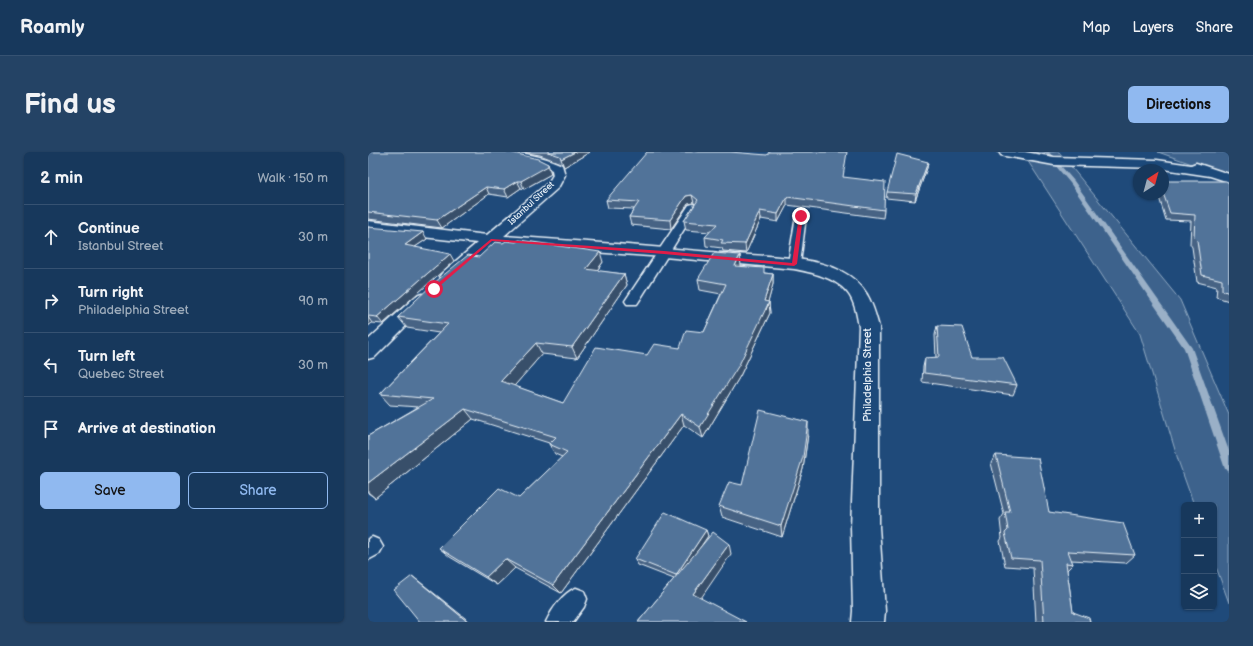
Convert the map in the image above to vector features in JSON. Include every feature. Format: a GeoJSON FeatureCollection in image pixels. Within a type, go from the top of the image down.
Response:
{"type":"FeatureCollection","features":[{"type":"Feature","properties":{"kind":"street","name":"Istanbul Street"},"geometry":{"type":"LineString","coordinates":[[368,352],[436,286],[491,240],[553,184],[559,175],[558,168],[545,162],[506,152]]}},
{"type":"Feature","properties":{"kind":"street"},"geometry":{"type":"LineString","coordinates":[[1006,152],[1054,161],[1157,164],[1210,172]]}},
{"type":"Feature","properties":{"kind":"street"},"geometry":{"type":"LineString","coordinates":[[1154,152],[1229,178]]}},
{"type":"Feature","properties":{"kind":"street","name":"Philadelphia Street"},"geometry":{"type":"LineString","coordinates":[[368,226],[491,240],[664,252],[794,264],[819,269],[835,275],[855,289],[865,310],[869,328],[865,527],[869,611],[868,622]]}},
{"type":"Feature","properties":{"kind":"lane"},"geometry":{"type":"LineString","coordinates":[[632,301],[693,207]]}},
{"type":"Feature","properties":{"kind":"lane"},"geometry":{"type":"LineString","coordinates":[[794,264],[801,216]]}},
{"type":"Feature","properties":{"kind":"lane"},"geometry":{"type":"LineString","coordinates":[[558,622],[576,599]]}},
{"type":"Feature","properties":{"kind":"shaded area"},"geometry":{"type":"Polygon","coordinates":[[[1022,152],[1059,152],[1180,300],[1229,415],[1229,603],[1217,569],[1217,502],[1193,502],[1179,463],[1140,334],[1022,152]]]}},
{"type":"Feature","properties":{"kind":"shaded area"},"geometry":{"type":"Polygon","coordinates":[[[1158,152],[1229,152],[1229,177],[1158,152]]]}},
{"type":"Feature","properties":{"kind":"building"},"geometry":{"type":"Polygon","coordinates":[[[368,152],[509,152],[538,159],[548,164],[548,166],[504,189],[486,187],[437,220],[368,212],[368,152]]]}},
{"type":"Feature","properties":{"kind":"building"},"geometry":{"type":"Polygon","coordinates":[[[548,152],[575,152],[561,159],[560,156],[548,152]]]}},
{"type":"Feature","properties":{"kind":"building"},"geometry":{"type":"Polygon","coordinates":[[[647,152],[730,152],[767,155],[769,152],[847,152],[843,177],[885,182],[884,210],[787,197],[778,214],[760,211],[745,244],[721,243],[723,240],[705,237],[717,224],[684,221],[698,200],[692,195],[686,196],[670,220],[629,217],[639,202],[606,200],[647,152]]]}},
{"type":"Feature","properties":{"kind":"building"},"geometry":{"type":"Polygon","coordinates":[[[897,154],[928,162],[916,194],[887,192],[897,154]]]}},
{"type":"Feature","properties":{"kind":"building"},"geometry":{"type":"Polygon","coordinates":[[[1169,181],[1226,181],[1229,183],[1229,293],[1222,290],[1222,280],[1202,275],[1197,240],[1194,237],[1195,215],[1170,213],[1165,200],[1169,200],[1169,181]]]}},
{"type":"Feature","properties":{"kind":"building"},"geometry":{"type":"Polygon","coordinates":[[[368,227],[423,232],[405,245],[450,254],[377,317],[368,316],[368,227]]]}},
{"type":"Feature","properties":{"kind":"building"},"geometry":{"type":"Polygon","coordinates":[[[519,240],[600,252],[586,269],[624,274],[572,347],[536,343],[501,381],[563,403],[596,347],[647,355],[654,344],[680,348],[686,330],[704,332],[726,284],[698,279],[714,253],[740,255],[735,266],[764,268],[764,273],[773,274],[764,301],[769,302],[739,365],[700,427],[681,414],[553,585],[505,559],[486,577],[439,548],[499,488],[519,498],[567,452],[549,444],[556,437],[465,409],[368,483],[368,436],[433,399],[380,394],[448,324],[398,317],[434,283],[468,255],[479,257],[495,242],[516,242],[519,240]]]}},
{"type":"Feature","properties":{"kind":"building"},"geometry":{"type":"Polygon","coordinates":[[[937,326],[962,327],[972,357],[1003,357],[1017,385],[924,373],[925,358],[939,357],[937,326]]]}},
{"type":"Feature","properties":{"kind":"building"},"geometry":{"type":"Polygon","coordinates":[[[760,410],[808,422],[803,457],[781,526],[719,506],[729,482],[742,485],[760,410]]]}},
{"type":"Feature","properties":{"kind":"building"},"geometry":{"type":"Polygon","coordinates":[[[996,455],[1038,458],[1049,512],[1123,523],[1135,555],[1068,551],[1073,564],[1066,563],[1073,612],[1089,618],[1090,622],[1044,622],[1040,560],[1011,558],[1005,533],[1008,530],[1005,512],[1010,512],[996,455]]]}},
{"type":"Feature","properties":{"kind":"building"},"geometry":{"type":"Polygon","coordinates":[[[665,512],[706,530],[676,575],[635,559],[665,512]]]}},
{"type":"Feature","properties":{"kind":"building"},"geometry":{"type":"Polygon","coordinates":[[[713,532],[729,544],[693,594],[746,622],[638,622],[713,532]]]}},
{"type":"Feature","properties":{"kind":"building"},"geometry":{"type":"Polygon","coordinates":[[[412,576],[468,622],[420,622],[394,590],[412,576]]]}},
{"type":"Feature","properties":{"kind":"waterway"},"geometry":{"type":"LineString","coordinates":[[1046,152],[1072,182],[1188,348],[1229,466]]}},
{"type":"Feature","properties":{"kind":"route"},"geometry":{"type":"LineString","coordinates":[[434,289],[491,240],[664,252],[794,264],[801,216]]}}]}
